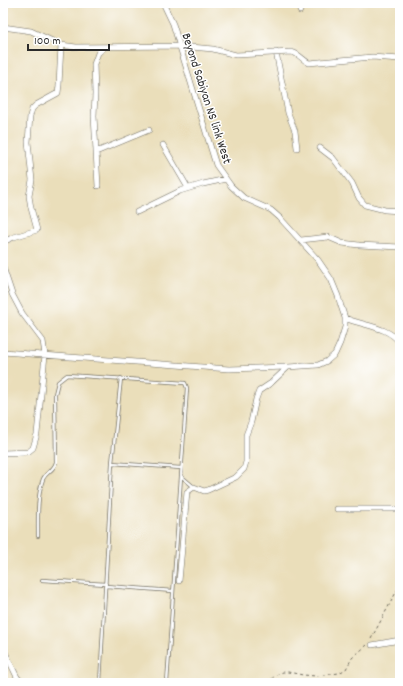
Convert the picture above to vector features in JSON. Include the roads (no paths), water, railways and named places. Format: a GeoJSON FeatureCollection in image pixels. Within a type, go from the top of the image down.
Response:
{"type":"FeatureCollection","features":[{"type":"Feature","properties":{"kind":"street","name":"Beyond Sabiyan NS link West"},"geometry":{"type":"LineString","coordinates":[[163,3],[173,24],[216,165],[226,179],[244,198],[270,210],[302,240],[331,279],[345,318]]}},
{"type":"Feature","properties":{"kind":"street"},"geometry":{"type":"LineString","coordinates":[[298,3],[300,11]]}},
{"type":"Feature","properties":{"kind":"street"},"geometry":{"type":"LineString","coordinates":[[3,27],[31,31],[61,45],[76,47],[180,46],[212,49],[236,54],[295,52],[309,63],[372,57],[400,59]]}},
{"type":"Feature","properties":{"kind":"street"},"geometry":{"type":"LineString","coordinates":[[3,242],[37,230],[29,196],[32,180],[28,148],[30,116],[32,109],[36,105],[58,93],[61,45]]}},
{"type":"Feature","properties":{"kind":"street"},"geometry":{"type":"LineString","coordinates":[[98,186],[94,116],[94,64],[98,53],[105,47]]}},
{"type":"Feature","properties":{"kind":"street"},"geometry":{"type":"LineString","coordinates":[[276,52],[288,113],[295,131],[297,148]]}},
{"type":"Feature","properties":{"kind":"street"},"geometry":{"type":"LineString","coordinates":[[96,152],[149,130]]}},
{"type":"Feature","properties":{"kind":"street"},"geometry":{"type":"LineString","coordinates":[[164,146],[188,188]]}},
{"type":"Feature","properties":{"kind":"street"},"geometry":{"type":"LineString","coordinates":[[320,148],[333,158],[352,183],[359,198],[365,204],[385,210],[400,211]]}},
{"type":"Feature","properties":{"kind":"street"},"geometry":{"type":"LineString","coordinates":[[137,212],[155,202],[188,188],[226,179]]}},
{"type":"Feature","properties":{"kind":"street"},"geometry":{"type":"LineString","coordinates":[[302,240],[328,237],[342,243],[400,247]]}},
{"type":"Feature","properties":{"kind":"street"},"geometry":{"type":"LineString","coordinates":[[3,267],[12,294],[22,313],[43,342],[45,355],[37,434],[33,448],[28,452],[3,453]]}},
{"type":"Feature","properties":{"kind":"street"},"geometry":{"type":"LineString","coordinates":[[3,352],[229,369],[318,365],[327,361],[335,354],[345,327],[345,318],[384,330],[400,343]]}},
{"type":"Feature","properties":{"kind":"street"},"geometry":{"type":"LineString","coordinates":[[179,580],[187,492],[194,487],[204,491],[208,490],[242,473],[246,462],[246,435],[253,415],[257,395],[262,388],[288,367]]}},
{"type":"Feature","properties":{"kind":"street"},"geometry":{"type":"LineString","coordinates":[[337,509],[400,509]]}},
{"type":"Feature","properties":{"kind":"street"},"geometry":{"type":"LineString","coordinates":[[372,645],[400,640]]}},
{"type":"Feature","properties":{"kind":"street"},"geometry":{"type":"LineString","coordinates":[[3,648],[22,683]]}},
{"type":"Feature","properties":{"kind":"lane"},"geometry":{"type":"LineString","coordinates":[[38,536],[42,484],[45,476],[55,467],[56,462],[55,394],[58,382],[67,375],[186,384],[187,388],[167,683]]}},
{"type":"Feature","properties":{"kind":"lane"},"geometry":{"type":"LineString","coordinates":[[100,683],[112,463],[120,378]]}},
{"type":"Feature","properties":{"kind":"lane"},"geometry":{"type":"LineString","coordinates":[[112,463],[181,468]]}},
{"type":"Feature","properties":{"kind":"lane"},"geometry":{"type":"LineString","coordinates":[[180,476],[194,487]]}},
{"type":"Feature","properties":{"kind":"lane"},"geometry":{"type":"LineString","coordinates":[[42,580],[173,591]]}}]}
